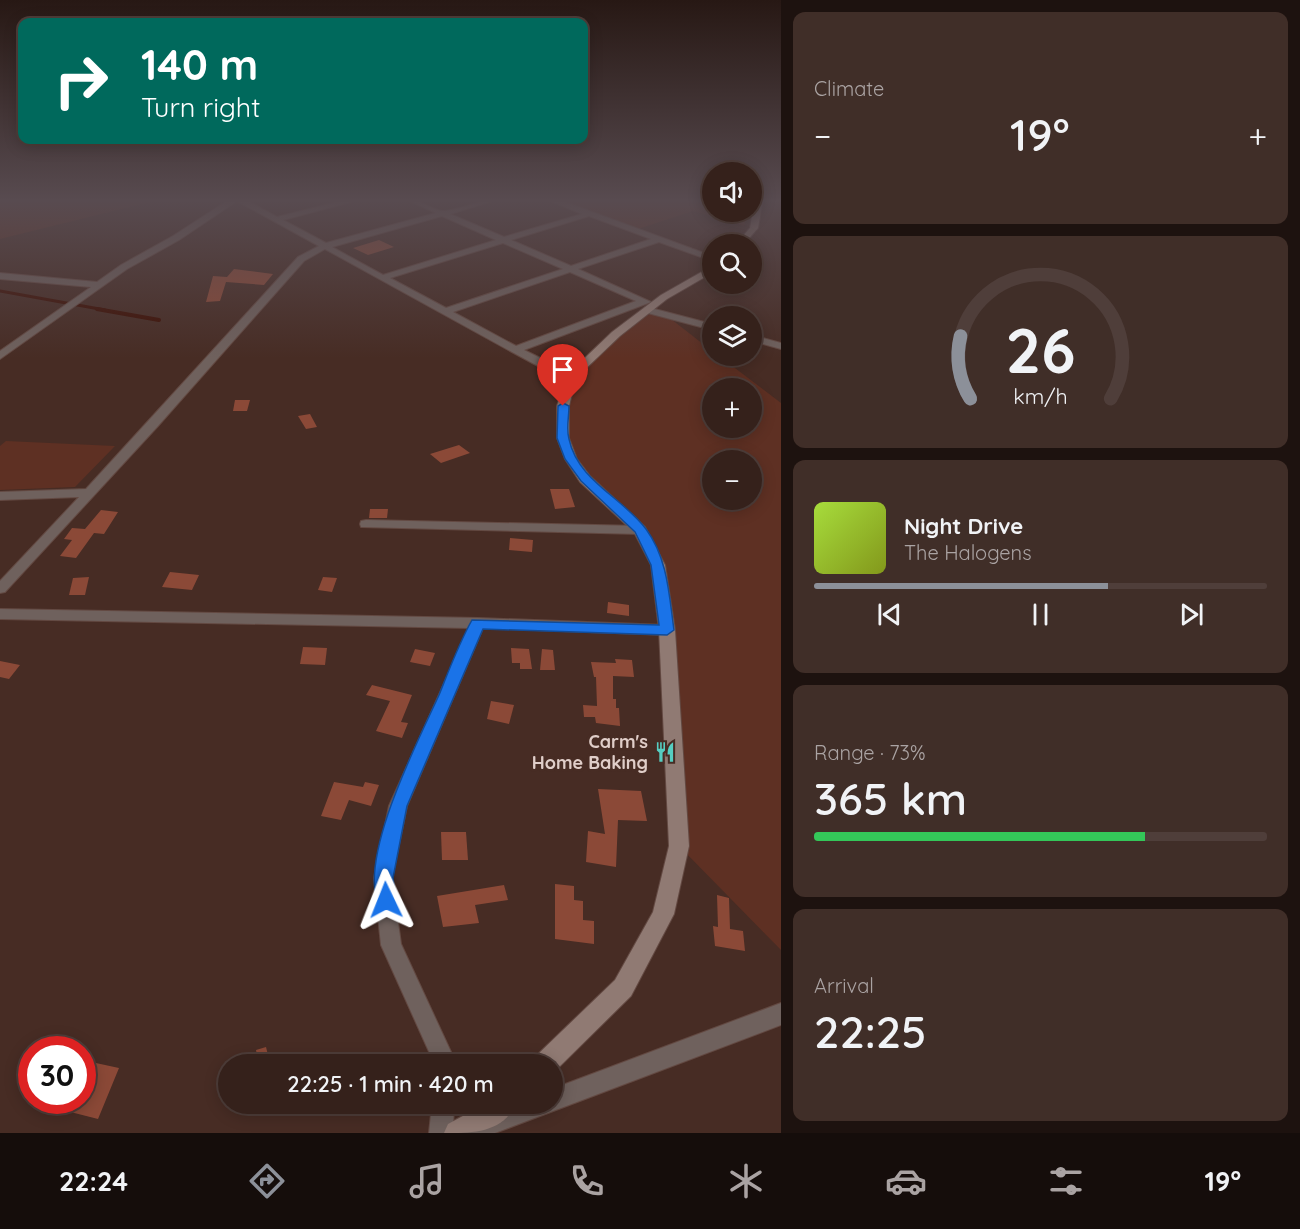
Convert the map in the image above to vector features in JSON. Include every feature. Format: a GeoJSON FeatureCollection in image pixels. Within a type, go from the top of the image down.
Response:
{"type":"FeatureCollection","features":[{"type":"Feature","properties":{"kind":"main road"},"geometry":{"type":"LineString","coordinates":[[556,1054],[623,988],[663,914],[679,846],[667,630],[658,565],[640,530],[585,478],[571,459],[563,438],[563,406],[571,377],[616,334],[648,305],[702,275]]}},
{"type":"Feature","properties":{"kind":"main road"},"geometry":{"type":"LineString","coordinates":[[457,1133],[491,1114]]}},
{"type":"Feature","properties":{"kind":"street"},"geometry":{"type":"LineString","coordinates":[[0,356],[98,285],[151,252]]}},
{"type":"Feature","properties":{"kind":"street"},"geometry":{"type":"LineString","coordinates":[[0,589],[154,424],[284,275],[301,260],[315,252]]}},
{"type":"Feature","properties":{"kind":"street"},"geometry":{"type":"LineString","coordinates":[[335,252],[514,350],[571,377]]}},
{"type":"Feature","properties":{"kind":"street"},"geometry":{"type":"LineString","coordinates":[[381,278],[465,252]]}},
{"type":"Feature","properties":{"kind":"street"},"geometry":{"type":"LineString","coordinates":[[531,252],[648,305],[702,324]]}},
{"type":"Feature","properties":{"kind":"street"},"geometry":{"type":"LineString","coordinates":[[444,312],[622,252]]}},
{"type":"Feature","properties":{"kind":"street"},"geometry":{"type":"LineString","coordinates":[[0,276],[98,285]]}},
{"type":"Feature","properties":{"kind":"street"},"geometry":{"type":"LineString","coordinates":[[514,350],[648,305]]}},
{"type":"Feature","properties":{"kind":"street"},"geometry":{"type":"LineString","coordinates":[[762,341],[781,346]]}},
{"type":"Feature","properties":{"kind":"street"},"geometry":{"type":"LineString","coordinates":[[0,496],[88,493]]}},
{"type":"Feature","properties":{"kind":"street"},"geometry":{"type":"LineString","coordinates":[[366,524],[640,530]]}},
{"type":"Feature","properties":{"kind":"street"},"geometry":{"type":"LineString","coordinates":[[0,614],[478,623],[667,630]]}},
{"type":"Feature","properties":{"kind":"street"},"geometry":{"type":"LineString","coordinates":[[442,1054],[391,945],[383,878],[398,806],[478,623]]}},
{"type":"Feature","properties":{"kind":"street"},"geometry":{"type":"LineString","coordinates":[[563,1096],[781,1014]]}},
{"type":"Feature","properties":{"kind":"street"},"geometry":{"type":"LineString","coordinates":[[441,1133],[442,1114]]}},
{"type":"Feature","properties":{"kind":"street"},"geometry":{"type":"LineString","coordinates":[[464,1133],[514,1114]]}},
{"type":"Feature","properties":{"kind":"shaded area"},"geometry":{"type":"Polygon","coordinates":[[[653,305],[702,343],[702,366],[732,366],[748,378],[702,378],[702,438],[762,438],[762,389],[781,403],[781,950],[679,846],[658,565],[640,530],[571,459],[563,406],[571,377],[653,305]]]}},
{"type":"Feature","properties":{"kind":"shaded area"},"geometry":{"type":"Polygon","coordinates":[[[6,441],[115,446],[75,487],[0,490],[0,446],[6,441]]]}},
{"type":"Feature","properties":{"kind":"building"},"geometry":{"type":"Polygon","coordinates":[[[361,252],[378,252],[368,255],[361,252]]]}},
{"type":"Feature","properties":{"kind":"building"},"geometry":{"type":"Polygon","coordinates":[[[234,269],[273,274],[264,285],[226,282],[220,301],[206,302],[213,276],[227,277],[234,269]]]}},
{"type":"Feature","properties":{"kind":"building"},"geometry":{"type":"Polygon","coordinates":[[[235,400],[250,400],[247,411],[233,411],[235,400]]]}},
{"type":"Feature","properties":{"kind":"building"},"geometry":{"type":"Polygon","coordinates":[[[310,414],[317,427],[306,429],[298,416],[310,414]]]}},
{"type":"Feature","properties":{"kind":"building"},"geometry":{"type":"Polygon","coordinates":[[[459,445],[470,453],[441,463],[430,454],[459,445]]]}},
{"type":"Feature","properties":{"kind":"building"},"geometry":{"type":"Polygon","coordinates":[[[550,489],[569,489],[575,507],[555,509],[550,489]]]}},
{"type":"Feature","properties":{"kind":"building"},"geometry":{"type":"Polygon","coordinates":[[[370,509],[388,509],[387,518],[369,518],[370,509]]]}},
{"type":"Feature","properties":{"kind":"building"},"geometry":{"type":"Polygon","coordinates":[[[101,510],[118,512],[104,534],[94,533],[76,558],[60,556],[72,540],[64,539],[72,528],[85,529],[101,510]]]}},
{"type":"Feature","properties":{"kind":"building"},"geometry":{"type":"Polygon","coordinates":[[[510,538],[533,540],[532,552],[509,550],[510,538]]]}},
{"type":"Feature","properties":{"kind":"building"},"geometry":{"type":"Polygon","coordinates":[[[170,572],[199,575],[192,590],[162,587],[170,572]]]}},
{"type":"Feature","properties":{"kind":"building"},"geometry":{"type":"Polygon","coordinates":[[[89,577],[85,595],[69,595],[73,578],[89,577]]]}},
{"type":"Feature","properties":{"kind":"building"},"geometry":{"type":"Polygon","coordinates":[[[323,577],[337,578],[332,592],[318,590],[323,577]]]}},
{"type":"Feature","properties":{"kind":"building"},"geometry":{"type":"Polygon","coordinates":[[[608,602],[629,605],[629,616],[607,613],[608,602]]]}},
{"type":"Feature","properties":{"kind":"building"},"geometry":{"type":"Polygon","coordinates":[[[303,647],[327,648],[325,665],[300,664],[303,647]]]}},
{"type":"Feature","properties":{"kind":"building"},"geometry":{"type":"Polygon","coordinates":[[[511,648],[529,649],[532,669],[520,669],[520,663],[512,663],[511,648]]]}},
{"type":"Feature","properties":{"kind":"building"},"geometry":{"type":"Polygon","coordinates":[[[415,649],[435,653],[430,666],[410,662],[415,649]]]}},
{"type":"Feature","properties":{"kind":"building"},"geometry":{"type":"Polygon","coordinates":[[[542,649],[553,650],[555,670],[540,670],[542,649]]]}},
{"type":"Feature","properties":{"kind":"building"},"geometry":{"type":"Polygon","coordinates":[[[615,659],[632,660],[634,677],[613,676],[613,699],[616,699],[616,708],[619,708],[620,726],[596,723],[595,717],[584,717],[583,705],[597,706],[596,677],[594,677],[591,662],[616,663],[615,659]]]}},
{"type":"Feature","properties":{"kind":"building"},"geometry":{"type":"Polygon","coordinates":[[[0,661],[20,665],[9,679],[0,677],[0,661]]]}},
{"type":"Feature","properties":{"kind":"building"},"geometry":{"type":"Polygon","coordinates":[[[372,685],[412,695],[401,722],[408,723],[402,738],[376,731],[390,701],[366,695],[372,685]]]}},
{"type":"Feature","properties":{"kind":"building"},"geometry":{"type":"Polygon","coordinates":[[[491,701],[514,705],[509,724],[487,719],[491,701]]]}},
{"type":"Feature","properties":{"kind":"building"},"geometry":{"type":"Polygon","coordinates":[[[334,782],[363,787],[365,782],[379,785],[371,806],[349,800],[341,820],[321,816],[334,782]]]}},
{"type":"Feature","properties":{"kind":"building"},"geometry":{"type":"Polygon","coordinates":[[[598,789],[641,791],[647,821],[618,820],[616,867],[586,862],[588,831],[605,834],[598,789]]]}},
{"type":"Feature","properties":{"kind":"building"},"geometry":{"type":"Polygon","coordinates":[[[441,832],[466,832],[468,860],[442,860],[441,832]]]}},
{"type":"Feature","properties":{"kind":"building"},"geometry":{"type":"Polygon","coordinates":[[[555,884],[574,886],[574,900],[583,901],[583,920],[594,921],[594,944],[555,939],[555,884]]]}},
{"type":"Feature","properties":{"kind":"building"},"geometry":{"type":"Polygon","coordinates":[[[504,885],[508,900],[475,905],[479,923],[443,927],[437,896],[504,885]]]}},
{"type":"Feature","properties":{"kind":"building"},"geometry":{"type":"Polygon","coordinates":[[[717,895],[729,898],[730,929],[743,931],[745,951],[715,946],[713,926],[718,927],[717,895]]]}},
{"type":"Feature","properties":{"kind":"building"},"geometry":{"type":"Polygon","coordinates":[[[266,1047],[268,1054],[257,1054],[256,1050],[266,1047]]]}},
{"type":"Feature","properties":{"kind":"building"},"geometry":{"type":"Polygon","coordinates":[[[96,1063],[119,1068],[98,1119],[78,1114],[96,1114],[96,1063]]]}},
{"type":"Feature","properties":{"kind":"waterway"},"geometry":{"type":"LineString","coordinates":[[0,291],[105,310]]}},
{"type":"Feature","properties":{"kind":"waterway"},"geometry":{"type":"LineString","coordinates":[[97,309],[159,320]]}},
{"type":"Feature","properties":{"kind":"place","name":"Carm's Home Baking"},"geometry":{"type":"Point","coordinates":[665,752]}},
{"type":"Feature","properties":{"kind":"route"},"geometry":{"type":"LineString","coordinates":[[386,900],[383,878],[398,806],[478,623],[667,630],[658,565],[640,530],[585,478],[571,459],[563,438],[563,406]]}}]}
